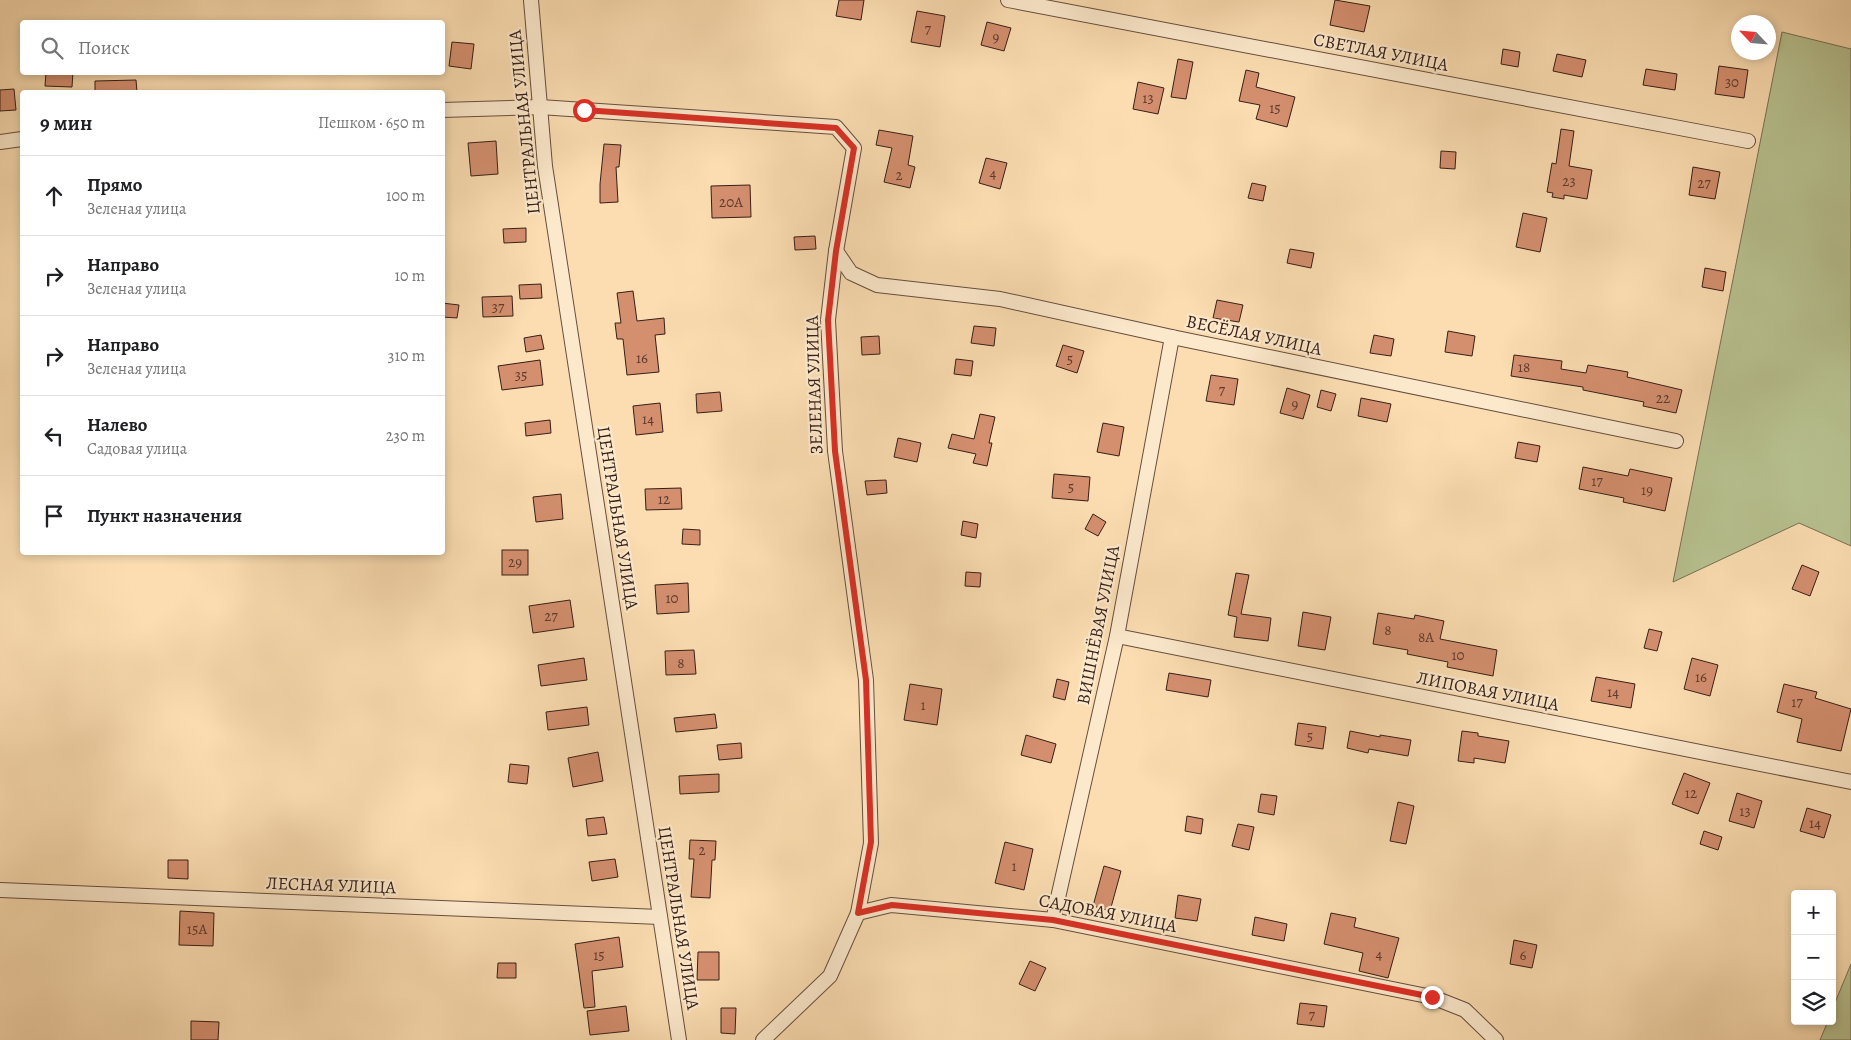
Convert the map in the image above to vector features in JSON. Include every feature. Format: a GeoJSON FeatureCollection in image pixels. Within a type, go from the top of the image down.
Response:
{"type":"FeatureCollection","features":[{"type":"Feature","properties":{"kind":"street","name":"ЦЕНТРАЛЬНАЯ УЛИЦА"},"geometry":{"type":"LineString","coordinates":[[531,0],[545,166],[679,1040]]}},
{"type":"Feature","properties":{"kind":"street","name":"СВЕТЛАЯ УЛИЦА"},"geometry":{"type":"LineString","coordinates":[[1008,0],[1748,141]]}},
{"type":"Feature","properties":{"kind":"street"},"geometry":{"type":"LineString","coordinates":[[445,110],[540,107]]}},
{"type":"Feature","properties":{"kind":"street","name":"ЗЕЛЕНАЯ УЛИЦА"},"geometry":{"type":"LineString","coordinates":[[540,107],[836,128],[854,148],[836,251],[828,320],[835,451],[866,680],[871,842],[858,913]]}},
{"type":"Feature","properties":{"kind":"street"},"geometry":{"type":"LineString","coordinates":[[0,142],[20,139]]}},
{"type":"Feature","properties":{"kind":"street","name":"ВЕСЁЛАЯ УЛИЦА"},"geometry":{"type":"LineString","coordinates":[[836,251],[851,273],[877,285],[1000,299],[1172,337],[1676,441]]}},
{"type":"Feature","properties":{"kind":"street","name":"ВИШНЁВАЯ УЛИЦА"},"geometry":{"type":"LineString","coordinates":[[1053,920],[1117,636],[1172,337]]}},
{"type":"Feature","properties":{"kind":"street","name":"ЛИПОВАЯ УЛИЦА"},"geometry":{"type":"LineString","coordinates":[[1117,636],[1851,782]]}},
{"type":"Feature","properties":{"kind":"street","name":"ЛЕСНАЯ УЛИЦА"},"geometry":{"type":"LineString","coordinates":[[0,890],[660,917]]}},
{"type":"Feature","properties":{"kind":"street","name":"САДОВАЯ УЛИЦА"},"geometry":{"type":"LineString","coordinates":[[858,913],[892,905],[1053,920],[1432,997],[1464,1010],[1496,1040]]}},
{"type":"Feature","properties":{"kind":"street"},"geometry":{"type":"LineString","coordinates":[[763,1040],[830,976],[858,913]]}},
{"type":"Feature","properties":{"kind":"green space"},"geometry":{"type":"Polygon","coordinates":[[[1782,32],[1851,49],[1851,546],[1799,523],[1673,582],[1782,32]]]}},
{"type":"Feature","properties":{"kind":"green space"},"geometry":{"type":"Polygon","coordinates":[[[1851,964],[1851,1040],[1820,1040],[1826,1025],[1836,1025],[1836,1000],[1851,964]]]}},
{"type":"Feature","properties":{"kind":"building"},"geometry":{"type":"Polygon","coordinates":[[[839,0],[864,0],[861,20],[836,16],[839,0]]]}},
{"type":"Feature","properties":{"kind":"building"},"geometry":{"type":"Polygon","coordinates":[[[1335,0],[1370,6],[1364,32],[1330,25],[1335,0]]]}},
{"type":"Feature","properties":{"kind":"building"},"geometry":{"type":"Polygon","coordinates":[[[917,11],[945,16],[940,47],[911,42],[917,11]]]}},
{"type":"Feature","properties":{"kind":"building"},"geometry":{"type":"Polygon","coordinates":[[[987,22],[1011,28],[1004,51],[981,45],[987,22]]]}},
{"type":"Feature","properties":{"kind":"building"},"geometry":{"type":"Polygon","coordinates":[[[452,42],[474,44],[471,69],[449,66],[452,42]]]}},
{"type":"Feature","properties":{"kind":"building"},"geometry":{"type":"Polygon","coordinates":[[[1503,49],[1520,52],[1518,67],[1501,64],[1503,49]]]}},
{"type":"Feature","properties":{"kind":"building"},"geometry":{"type":"Polygon","coordinates":[[[1557,54],[1586,60],[1582,77],[1553,71],[1557,54]]]}},
{"type":"Feature","properties":{"kind":"building"},"geometry":{"type":"Polygon","coordinates":[[[1178,59],[1193,62],[1186,99],[1171,97],[1178,59]]]}},
{"type":"Feature","properties":{"kind":"building"},"geometry":{"type":"Polygon","coordinates":[[[1719,66],[1748,70],[1744,98],[1715,94],[1719,66]]]}},
{"type":"Feature","properties":{"kind":"building"},"geometry":{"type":"Polygon","coordinates":[[[1646,69],[1677,74],[1675,90],[1643,85],[1646,69]]]}},
{"type":"Feature","properties":{"kind":"building"},"geometry":{"type":"Polygon","coordinates":[[[1246,70],[1259,73],[1256,87],[1295,97],[1287,127],[1256,119],[1260,105],[1239,101],[1246,70]]]}},
{"type":"Feature","properties":{"kind":"building"},"geometry":{"type":"Polygon","coordinates":[[[46,75],[73,75],[72,87],[45,86],[46,75]]]}},
{"type":"Feature","properties":{"kind":"building"},"geometry":{"type":"Polygon","coordinates":[[[136,80],[137,90],[95,90],[95,81],[136,80]]]}},
{"type":"Feature","properties":{"kind":"building"},"geometry":{"type":"Polygon","coordinates":[[[1138,82],[1164,88],[1158,114],[1133,109],[1138,82]]]}},
{"type":"Feature","properties":{"kind":"building"},"geometry":{"type":"Polygon","coordinates":[[[14,89],[16,110],[0,111],[0,90],[14,89]]]}},
{"type":"Feature","properties":{"kind":"building"},"geometry":{"type":"Polygon","coordinates":[[[1561,129],[1574,131],[1569,166],[1592,170],[1587,199],[1564,195],[1564,199],[1552,197],[1553,193],[1547,192],[1552,163],[1556,164],[1561,129]]]}},
{"type":"Feature","properties":{"kind":"building"},"geometry":{"type":"Polygon","coordinates":[[[879,130],[913,136],[908,165],[915,167],[910,188],[884,182],[892,148],[876,145],[879,130]]]}},
{"type":"Feature","properties":{"kind":"building"},"geometry":{"type":"Polygon","coordinates":[[[496,141],[498,174],[471,176],[468,143],[496,141]]]}},
{"type":"Feature","properties":{"kind":"building"},"geometry":{"type":"Polygon","coordinates":[[[604,144],[621,145],[619,167],[616,167],[618,202],[600,203],[604,144]]]}},
{"type":"Feature","properties":{"kind":"building"},"geometry":{"type":"Polygon","coordinates":[[[1441,151],[1456,152],[1455,169],[1440,168],[1441,151]]]}},
{"type":"Feature","properties":{"kind":"building"},"geometry":{"type":"Polygon","coordinates":[[[986,158],[1007,163],[1000,189],[979,183],[986,158]]]}},
{"type":"Feature","properties":{"kind":"building"},"geometry":{"type":"Polygon","coordinates":[[[1693,167],[1720,172],[1715,199],[1689,195],[1693,167]]]}},
{"type":"Feature","properties":{"kind":"building"},"geometry":{"type":"Polygon","coordinates":[[[1252,183],[1266,186],[1263,201],[1248,198],[1252,183]]]}},
{"type":"Feature","properties":{"kind":"building"},"geometry":{"type":"Polygon","coordinates":[[[750,185],[751,217],[712,218],[711,186],[750,185]]]}},
{"type":"Feature","properties":{"kind":"building"},"geometry":{"type":"Polygon","coordinates":[[[1523,213],[1547,218],[1540,252],[1516,247],[1523,213]]]}},
{"type":"Feature","properties":{"kind":"building"},"geometry":{"type":"Polygon","coordinates":[[[526,228],[526,242],[504,243],[503,229],[526,228]]]}},
{"type":"Feature","properties":{"kind":"building"},"geometry":{"type":"Polygon","coordinates":[[[815,236],[816,249],[795,250],[794,237],[815,236]]]}},
{"type":"Feature","properties":{"kind":"building"},"geometry":{"type":"Polygon","coordinates":[[[1290,249],[1314,253],[1311,268],[1287,263],[1290,249]]]}},
{"type":"Feature","properties":{"kind":"building"},"geometry":{"type":"Polygon","coordinates":[[[1705,268],[1726,272],[1723,291],[1702,287],[1705,268]]]}},
{"type":"Feature","properties":{"kind":"building"},"geometry":{"type":"Polygon","coordinates":[[[541,284],[542,298],[520,299],[519,285],[541,284]]]}},
{"type":"Feature","properties":{"kind":"building"},"geometry":{"type":"Polygon","coordinates":[[[633,291],[637,321],[664,318],[665,334],[655,335],[659,372],[627,375],[623,339],[617,339],[615,323],[621,323],[617,293],[633,291]]]}},
{"type":"Feature","properties":{"kind":"building"},"geometry":{"type":"Polygon","coordinates":[[[512,296],[513,316],[483,317],[482,297],[512,296]]]}},
{"type":"Feature","properties":{"kind":"building"},"geometry":{"type":"Polygon","coordinates":[[[1217,300],[1243,305],[1239,322],[1213,318],[1217,300]]]}},
{"type":"Feature","properties":{"kind":"building"},"geometry":{"type":"Polygon","coordinates":[[[445,303],[459,305],[457,318],[445,317],[445,303]]]}},
{"type":"Feature","properties":{"kind":"building"},"geometry":{"type":"Polygon","coordinates":[[[974,326],[996,328],[994,346],[971,343],[974,326]]]}},
{"type":"Feature","properties":{"kind":"building"},"geometry":{"type":"Polygon","coordinates":[[[1448,331],[1475,336],[1472,356],[1445,352],[1448,331]]]}},
{"type":"Feature","properties":{"kind":"building"},"geometry":{"type":"Polygon","coordinates":[[[541,335],[544,349],[526,352],[524,338],[541,335]]]}},
{"type":"Feature","properties":{"kind":"building"},"geometry":{"type":"Polygon","coordinates":[[[1374,335],[1394,339],[1391,356],[1370,353],[1374,335]]]}},
{"type":"Feature","properties":{"kind":"building"},"geometry":{"type":"Polygon","coordinates":[[[879,336],[880,354],[862,355],[861,337],[879,336]]]}},
{"type":"Feature","properties":{"kind":"building"},"geometry":{"type":"Polygon","coordinates":[[[1063,345],[1084,351],[1077,373],[1056,366],[1063,345]]]}},
{"type":"Feature","properties":{"kind":"building"},"geometry":{"type":"Polygon","coordinates":[[[1514,355],[1562,361],[1561,369],[1586,373],[1588,365],[1628,372],[1627,377],[1682,390],[1676,413],[1643,406],[1644,402],[1583,390],[1583,387],[1511,376],[1514,355]]]}},
{"type":"Feature","properties":{"kind":"building"},"geometry":{"type":"Polygon","coordinates":[[[956,359],[973,361],[971,376],[954,374],[956,359]]]}},
{"type":"Feature","properties":{"kind":"building"},"geometry":{"type":"Polygon","coordinates":[[[540,360],[543,385],[502,390],[498,366],[540,360]]]}},
{"type":"Feature","properties":{"kind":"building"},"geometry":{"type":"Polygon","coordinates":[[[1211,375],[1238,379],[1234,405],[1206,401],[1211,375]]]}},
{"type":"Feature","properties":{"kind":"building"},"geometry":{"type":"Polygon","coordinates":[[[1287,388],[1310,395],[1303,419],[1280,413],[1287,388]]]}},
{"type":"Feature","properties":{"kind":"building"},"geometry":{"type":"Polygon","coordinates":[[[1321,390],[1336,394],[1331,411],[1317,407],[1321,390]]]}},
{"type":"Feature","properties":{"kind":"building"},"geometry":{"type":"Polygon","coordinates":[[[720,392],[722,411],[697,413],[696,394],[720,392]]]}},
{"type":"Feature","properties":{"kind":"building"},"geometry":{"type":"Polygon","coordinates":[[[1361,398],[1391,404],[1387,422],[1358,416],[1361,398]]]}},
{"type":"Feature","properties":{"kind":"building"},"geometry":{"type":"Polygon","coordinates":[[[660,403],[663,432],[636,435],[633,406],[660,403]]]}},
{"type":"Feature","properties":{"kind":"building"},"geometry":{"type":"Polygon","coordinates":[[[980,414],[995,417],[989,443],[992,443],[987,466],[973,463],[976,454],[948,448],[952,434],[974,439],[980,414]]]}},
{"type":"Feature","properties":{"kind":"building"},"geometry":{"type":"Polygon","coordinates":[[[550,420],[551,433],[526,436],[525,423],[550,420]]]}},
{"type":"Feature","properties":{"kind":"building"},"geometry":{"type":"Polygon","coordinates":[[[1103,423],[1124,427],[1119,456],[1097,452],[1103,423]]]}},
{"type":"Feature","properties":{"kind":"building"},"geometry":{"type":"Polygon","coordinates":[[[898,438],[921,443],[917,462],[894,457],[898,438]]]}},
{"type":"Feature","properties":{"kind":"building"},"geometry":{"type":"Polygon","coordinates":[[[1518,442],[1540,446],[1537,462],[1515,458],[1518,442]]]}},
{"type":"Feature","properties":{"kind":"building"},"geometry":{"type":"Polygon","coordinates":[[[1583,467],[1628,476],[1630,469],[1672,478],[1665,511],[1623,502],[1624,498],[1579,489],[1583,467]]]}},
{"type":"Feature","properties":{"kind":"building"},"geometry":{"type":"Polygon","coordinates":[[[1054,474],[1090,477],[1088,501],[1052,498],[1054,474]]]}},
{"type":"Feature","properties":{"kind":"building"},"geometry":{"type":"Polygon","coordinates":[[[886,480],[887,493],[867,495],[865,481],[886,480]]]}},
{"type":"Feature","properties":{"kind":"building"},"geometry":{"type":"Polygon","coordinates":[[[681,488],[682,509],[646,510],[645,489],[681,488]]]}},
{"type":"Feature","properties":{"kind":"building"},"geometry":{"type":"Polygon","coordinates":[[[561,494],[563,519],[536,522],[533,497],[561,494]]]}},
{"type":"Feature","properties":{"kind":"building"},"geometry":{"type":"Polygon","coordinates":[[[1093,514],[1106,522],[1098,536],[1085,529],[1093,514]]]}},
{"type":"Feature","properties":{"kind":"building"},"geometry":{"type":"Polygon","coordinates":[[[963,521],[978,524],[976,538],[961,535],[963,521]]]}},
{"type":"Feature","properties":{"kind":"building"},"geometry":{"type":"Polygon","coordinates":[[[683,529],[700,530],[700,545],[682,544],[683,529]]]}},
{"type":"Feature","properties":{"kind":"building"},"geometry":{"type":"Polygon","coordinates":[[[502,550],[528,550],[528,575],[502,575],[502,550]]]}},
{"type":"Feature","properties":{"kind":"building"},"geometry":{"type":"Polygon","coordinates":[[[1802,565],[1819,572],[1810,596],[1792,589],[1802,565]]]}},
{"type":"Feature","properties":{"kind":"building"},"geometry":{"type":"Polygon","coordinates":[[[966,572],[981,573],[980,587],[965,586],[966,572]]]}},
{"type":"Feature","properties":{"kind":"building"},"geometry":{"type":"Polygon","coordinates":[[[1236,573],[1249,575],[1241,614],[1271,618],[1268,641],[1234,637],[1237,617],[1228,615],[1236,573]]]}},
{"type":"Feature","properties":{"kind":"building"},"geometry":{"type":"Polygon","coordinates":[[[688,583],[689,612],[657,614],[655,585],[688,583]]]}},
{"type":"Feature","properties":{"kind":"building"},"geometry":{"type":"Polygon","coordinates":[[[570,600],[574,627],[533,633],[529,606],[570,600]]]}},
{"type":"Feature","properties":{"kind":"building"},"geometry":{"type":"Polygon","coordinates":[[[1303,612],[1331,617],[1325,650],[1298,646],[1303,612]]]}},
{"type":"Feature","properties":{"kind":"building"},"geometry":{"type":"Polygon","coordinates":[[[1378,613],[1414,619],[1415,615],[1444,621],[1440,639],[1497,650],[1493,676],[1447,667],[1448,662],[1407,654],[1408,650],[1373,644],[1378,613]]]}},
{"type":"Feature","properties":{"kind":"building"},"geometry":{"type":"Polygon","coordinates":[[[1649,629],[1662,632],[1657,651],[1644,648],[1649,629]]]}},
{"type":"Feature","properties":{"kind":"building"},"geometry":{"type":"Polygon","coordinates":[[[694,650],[696,674],[666,675],[665,651],[694,650]]]}},
{"type":"Feature","properties":{"kind":"building"},"geometry":{"type":"Polygon","coordinates":[[[584,658],[587,680],[541,686],[538,665],[584,658]]]}},
{"type":"Feature","properties":{"kind":"building"},"geometry":{"type":"Polygon","coordinates":[[[1692,658],[1718,665],[1710,696],[1684,689],[1692,658]]]}},
{"type":"Feature","properties":{"kind":"building"},"geometry":{"type":"Polygon","coordinates":[[[1169,673],[1211,680],[1208,697],[1166,690],[1169,673]]]}},
{"type":"Feature","properties":{"kind":"building"},"geometry":{"type":"Polygon","coordinates":[[[1596,677],[1635,684],[1631,708],[1591,701],[1596,677]]]}},
{"type":"Feature","properties":{"kind":"building"},"geometry":{"type":"Polygon","coordinates":[[[1057,679],[1069,682],[1065,700],[1053,697],[1057,679]]]}},
{"type":"Feature","properties":{"kind":"building"},"geometry":{"type":"Polygon","coordinates":[[[910,684],[942,689],[937,725],[904,720],[910,684]]]}},
{"type":"Feature","properties":{"kind":"building"},"geometry":{"type":"Polygon","coordinates":[[[1784,684],[1817,692],[1815,698],[1851,709],[1841,751],[1797,742],[1802,719],[1777,712],[1784,684]]]}},
{"type":"Feature","properties":{"kind":"building"},"geometry":{"type":"Polygon","coordinates":[[[587,707],[589,725],[548,730],[546,712],[587,707]]]}},
{"type":"Feature","properties":{"kind":"building"},"geometry":{"type":"Polygon","coordinates":[[[715,714],[717,728],[676,732],[674,718],[715,714]]]}},
{"type":"Feature","properties":{"kind":"building"},"geometry":{"type":"Polygon","coordinates":[[[1298,723],[1326,727],[1323,749],[1295,745],[1298,723]]]}},
{"type":"Feature","properties":{"kind":"building"},"geometry":{"type":"Polygon","coordinates":[[[1350,731],[1380,737],[1380,735],[1411,740],[1408,756],[1369,749],[1368,753],[1347,748],[1350,731]]]}},
{"type":"Feature","properties":{"kind":"building"},"geometry":{"type":"Polygon","coordinates":[[[1462,731],[1478,733],[1478,736],[1509,741],[1505,763],[1474,758],[1474,763],[1458,761],[1462,731]]]}},
{"type":"Feature","properties":{"kind":"building"},"geometry":{"type":"Polygon","coordinates":[[[1026,735],[1056,744],[1051,763],[1021,755],[1026,735]]]}},
{"type":"Feature","properties":{"kind":"building"},"geometry":{"type":"Polygon","coordinates":[[[741,743],[742,758],[719,760],[717,745],[741,743]]]}},
{"type":"Feature","properties":{"kind":"building"},"geometry":{"type":"Polygon","coordinates":[[[598,752],[603,781],[573,787],[568,758],[598,752]]]}},
{"type":"Feature","properties":{"kind":"building"},"geometry":{"type":"Polygon","coordinates":[[[510,764],[529,766],[527,784],[508,782],[510,764]]]}},
{"type":"Feature","properties":{"kind":"building"},"geometry":{"type":"Polygon","coordinates":[[[1684,773],[1710,783],[1698,814],[1672,804],[1684,773]]]}},
{"type":"Feature","properties":{"kind":"building"},"geometry":{"type":"Polygon","coordinates":[[[719,774],[719,792],[680,794],[679,776],[719,774]]]}},
{"type":"Feature","properties":{"kind":"building"},"geometry":{"type":"Polygon","coordinates":[[[1737,793],[1762,801],[1754,828],[1729,821],[1737,793]]]}},
{"type":"Feature","properties":{"kind":"building"},"geometry":{"type":"Polygon","coordinates":[[[1261,794],[1277,796],[1274,815],[1258,812],[1261,794]]]}},
{"type":"Feature","properties":{"kind":"building"},"geometry":{"type":"Polygon","coordinates":[[[1398,802],[1414,806],[1406,844],[1390,841],[1398,802]]]}},
{"type":"Feature","properties":{"kind":"building"},"geometry":{"type":"Polygon","coordinates":[[[1807,808],[1831,815],[1824,838],[1800,831],[1807,808]]]}},
{"type":"Feature","properties":{"kind":"building"},"geometry":{"type":"Polygon","coordinates":[[[1187,816],[1203,819],[1201,834],[1185,831],[1187,816]]]}},
{"type":"Feature","properties":{"kind":"building"},"geometry":{"type":"Polygon","coordinates":[[[604,817],[607,834],[588,836],[586,819],[604,817]]]}},
{"type":"Feature","properties":{"kind":"building"},"geometry":{"type":"Polygon","coordinates":[[[1238,824],[1254,827],[1249,850],[1232,846],[1238,824]]]}},
{"type":"Feature","properties":{"kind":"building"},"geometry":{"type":"Polygon","coordinates":[[[1704,831],[1722,837],[1718,850],[1700,844],[1704,831]]]}},
{"type":"Feature","properties":{"kind":"building"},"geometry":{"type":"Polygon","coordinates":[[[690,840],[716,841],[715,860],[712,860],[710,898],[691,897],[694,859],[689,859],[690,840]]]}},
{"type":"Feature","properties":{"kind":"building"},"geometry":{"type":"Polygon","coordinates":[[[1005,842],[1033,849],[1024,890],[995,883],[1005,842]]]}},
{"type":"Feature","properties":{"kind":"building"},"geometry":{"type":"Polygon","coordinates":[[[615,859],[618,877],[592,881],[589,862],[615,859]]]}},
{"type":"Feature","properties":{"kind":"building"},"geometry":{"type":"Polygon","coordinates":[[[168,860],[188,860],[188,879],[168,878],[168,860]]]}},
{"type":"Feature","properties":{"kind":"building"},"geometry":{"type":"Polygon","coordinates":[[[1104,866],[1121,871],[1110,911],[1093,906],[1104,866]]]}},
{"type":"Feature","properties":{"kind":"building"},"geometry":{"type":"Polygon","coordinates":[[[1178,895],[1201,899],[1197,921],[1175,918],[1178,895]]]}},
{"type":"Feature","properties":{"kind":"building"},"geometry":{"type":"Polygon","coordinates":[[[180,911],[214,913],[213,946],[179,945],[180,911]]]}},
{"type":"Feature","properties":{"kind":"building"},"geometry":{"type":"Polygon","coordinates":[[[1331,913],[1356,918],[1354,927],[1399,938],[1388,978],[1359,971],[1363,953],[1324,944],[1331,913]]]}},
{"type":"Feature","properties":{"kind":"building"},"geometry":{"type":"Polygon","coordinates":[[[1255,917],[1287,924],[1284,941],[1252,935],[1255,917]]]}},
{"type":"Feature","properties":{"kind":"building"},"geometry":{"type":"Polygon","coordinates":[[[619,937],[623,967],[592,971],[595,1007],[584,1008],[575,944],[619,937]]]}},
{"type":"Feature","properties":{"kind":"building"},"geometry":{"type":"Polygon","coordinates":[[[1514,940],[1537,945],[1532,968],[1510,964],[1514,940]]]}},
{"type":"Feature","properties":{"kind":"building"},"geometry":{"type":"Polygon","coordinates":[[[698,952],[719,952],[719,980],[697,980],[698,952]]]}},
{"type":"Feature","properties":{"kind":"building"},"geometry":{"type":"Polygon","coordinates":[[[1030,961],[1046,968],[1035,991],[1019,984],[1030,961]]]}},
{"type":"Feature","properties":{"kind":"building"},"geometry":{"type":"Polygon","coordinates":[[[498,963],[516,963],[516,978],[497,978],[498,963]]]}},
{"type":"Feature","properties":{"kind":"building"},"geometry":{"type":"Polygon","coordinates":[[[1300,1003],[1327,1006],[1324,1027],[1297,1024],[1300,1003]]]}},
{"type":"Feature","properties":{"kind":"building"},"geometry":{"type":"Polygon","coordinates":[[[626,1006],[629,1031],[590,1035],[587,1011],[626,1006]]]}},
{"type":"Feature","properties":{"kind":"building"},"geometry":{"type":"Polygon","coordinates":[[[721,1008],[736,1008],[735,1034],[721,1033],[721,1008]]]}},
{"type":"Feature","properties":{"kind":"building"},"geometry":{"type":"Polygon","coordinates":[[[191,1021],[219,1022],[218,1040],[191,1040],[191,1021]]]}},
{"type":"Feature","properties":{"kind":"route"},"geometry":{"type":"LineString","coordinates":[[584,110],[836,128],[854,148],[836,251],[828,320],[835,451],[866,680],[871,842],[858,913],[892,905],[1053,920],[1432,997]]}}]}
